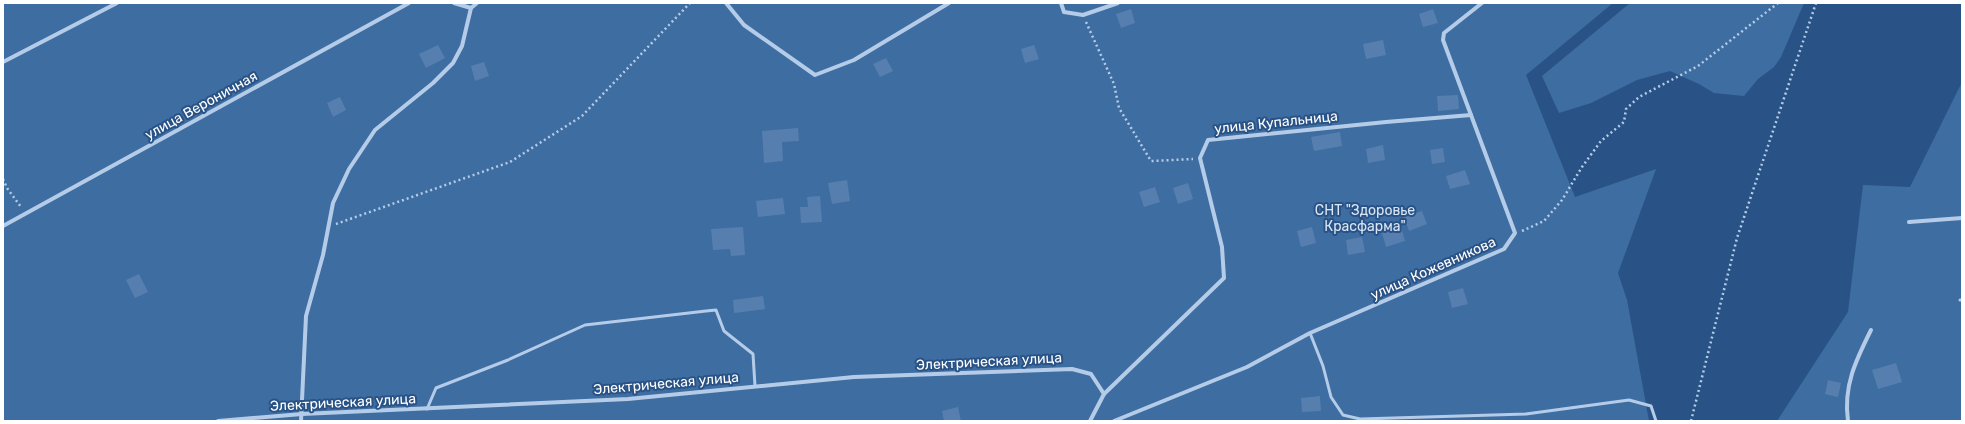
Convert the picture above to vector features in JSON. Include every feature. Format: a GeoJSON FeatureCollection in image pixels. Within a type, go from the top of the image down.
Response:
{"type":"FeatureCollection","features":[{"type":"Feature","properties":{"kind":"street"},"geometry":{"type":"LineString","coordinates":[[3,62],[117,3]]}},
{"type":"Feature","properties":{"kind":"street","name":"улица Вероничная"},"geometry":{"type":"LineString","coordinates":[[3,226],[409,3]]}},
{"type":"Feature","properties":{"kind":"street"},"geometry":{"type":"LineString","coordinates":[[454,3],[471,8]]}},
{"type":"Feature","properties":{"kind":"street"},"geometry":{"type":"LineString","coordinates":[[301,421],[306,316],[333,203],[349,168],[375,130],[433,82],[452,63],[462,46],[471,8],[477,3]]}},
{"type":"Feature","properties":{"kind":"street"},"geometry":{"type":"LineString","coordinates":[[726,3],[744,25],[815,75],[854,60],[950,3]]}},
{"type":"Feature","properties":{"kind":"street"},"geometry":{"type":"LineString","coordinates":[[1061,3],[1064,12],[1083,15],[1118,3]]}},
{"type":"Feature","properties":{"kind":"street"},"geometry":{"type":"LineString","coordinates":[[1482,3],[1444,33],[1443,40],[1515,234]]}},
{"type":"Feature","properties":{"kind":"street","name":"улица Купальница"},"geometry":{"type":"LineString","coordinates":[[1200,158],[1208,140],[1471,115]]}},
{"type":"Feature","properties":{"kind":"street"},"geometry":{"type":"LineString","coordinates":[[1090,421],[1104,394],[1224,278],[1222,246],[1200,158]]}},
{"type":"Feature","properties":{"kind":"street"},"geometry":{"type":"LineString","coordinates":[[1909,222],[1962,218]]}},
{"type":"Feature","properties":{"kind":"street","name":"улица Кожевникова"},"geometry":{"type":"LineString","coordinates":[[1114,421],[1247,367],[1310,334],[1504,249],[1515,234]]}},
{"type":"Feature","properties":{"kind":"street"},"geometry":{"type":"LineString","coordinates":[[1848,421],[1846,406],[1852,370],[1871,330]]}},
{"type":"Feature","properties":{"kind":"street","name":"Электрическая улица"},"geometry":{"type":"LineString","coordinates":[[218,421],[302,414],[628,399],[854,377],[1072,369],[1091,374],[1104,394]]}},
{"type":"Feature","properties":{"kind":"lane"},"geometry":{"type":"LineString","coordinates":[[468,3],[471,8]]}},
{"type":"Feature","properties":{"kind":"lane"},"geometry":{"type":"LineString","coordinates":[[427,409],[436,388],[508,360],[585,325],[706,310],[716,310],[724,331],[753,354],[755,386]]}},
{"type":"Feature","properties":{"kind":"lane"},"geometry":{"type":"LineString","coordinates":[[1310,334],[1323,366],[1331,397],[1343,415],[1360,419],[1526,414],[1629,400],[1651,406],[1656,421]]}},
{"type":"Feature","properties":{"kind":"path"},"geometry":{"type":"LineString","coordinates":[[328,227],[510,162],[582,116],[690,3]]}},
{"type":"Feature","properties":{"kind":"path"},"geometry":{"type":"LineString","coordinates":[[1515,234],[1544,221],[1562,200],[1582,167],[1601,140],[1624,122],[1626,109],[1639,97],[1698,66],[1778,3]]}},
{"type":"Feature","properties":{"kind":"path"},"geometry":{"type":"LineString","coordinates":[[1691,421],[1737,238],[1816,3]]}},
{"type":"Feature","properties":{"kind":"path"},"geometry":{"type":"LineString","coordinates":[[1083,15],[1114,84],[1119,108],[1151,161],[1200,158]]}},
{"type":"Feature","properties":{"kind":"path"},"geometry":{"type":"LineString","coordinates":[[3,179],[7,188],[26,214]]}},
{"type":"Feature","properties":{"kind":"green space","name":"СНТ \"Здоровье Красфарма\""},"geometry":{"type":"Polygon","coordinates":[[[3,3],[1613,3],[1526,75],[1575,197],[1656,169],[1618,273],[1627,300],[1649,421],[3,421],[3,3]]]}},
{"type":"Feature","properties":{"kind":"green space"},"geometry":{"type":"Polygon","coordinates":[[[1630,3],[1804,3],[1781,57],[1774,67],[1758,79],[1744,96],[1714,93],[1699,84],[1670,71],[1637,80],[1591,103],[1559,113],[1542,76],[1630,3]]]}},
{"type":"Feature","properties":{"kind":"green space"},"geometry":{"type":"Polygon","coordinates":[[[1962,82],[1962,421],[1777,421],[1848,312],[1863,185],[1910,187],[1962,82]]]}},
{"type":"Feature","properties":{"kind":"building"},"geometry":{"type":"Polygon","coordinates":[[[1131,9],[1135,23],[1121,28],[1116,14],[1131,9]]]}},
{"type":"Feature","properties":{"kind":"building"},"geometry":{"type":"Polygon","coordinates":[[[1433,9],[1438,23],[1423,27],[1419,14],[1433,9]]]}},
{"type":"Feature","properties":{"kind":"building"},"geometry":{"type":"Polygon","coordinates":[[[1383,40],[1386,55],[1366,59],[1363,44],[1383,40]]]}},
{"type":"Feature","properties":{"kind":"building"},"geometry":{"type":"Polygon","coordinates":[[[438,45],[445,58],[426,68],[419,54],[438,45]]]}},
{"type":"Feature","properties":{"kind":"building"},"geometry":{"type":"Polygon","coordinates":[[[1034,45],[1039,59],[1025,63],[1021,49],[1034,45]]]}},
{"type":"Feature","properties":{"kind":"building"},"geometry":{"type":"Polygon","coordinates":[[[886,58],[893,71],[880,77],[873,64],[886,58]]]}},
{"type":"Feature","properties":{"kind":"building"},"geometry":{"type":"Polygon","coordinates":[[[484,62],[489,76],[475,81],[471,66],[484,62]]]}},
{"type":"Feature","properties":{"kind":"building"},"geometry":{"type":"Polygon","coordinates":[[[1458,95],[1459,109],[1438,111],[1437,96],[1458,95]]]}},
{"type":"Feature","properties":{"kind":"building"},"geometry":{"type":"Polygon","coordinates":[[[340,97],[346,110],[333,117],[327,103],[340,97]]]}},
{"type":"Feature","properties":{"kind":"building"},"geometry":{"type":"Polygon","coordinates":[[[798,128],[799,141],[782,142],[783,161],[764,163],[762,131],[798,128]]]}},
{"type":"Feature","properties":{"kind":"building"},"geometry":{"type":"Polygon","coordinates":[[[1340,132],[1342,146],[1314,151],[1311,137],[1340,132]]]}},
{"type":"Feature","properties":{"kind":"building"},"geometry":{"type":"Polygon","coordinates":[[[1383,145],[1385,160],[1368,163],[1366,149],[1383,145]]]}},
{"type":"Feature","properties":{"kind":"building"},"geometry":{"type":"Polygon","coordinates":[[[1443,148],[1445,162],[1432,164],[1430,150],[1443,148]]]}},
{"type":"Feature","properties":{"kind":"building"},"geometry":{"type":"Polygon","coordinates":[[[1465,170],[1470,184],[1450,189],[1446,176],[1465,170]]]}},
{"type":"Feature","properties":{"kind":"building"},"geometry":{"type":"Polygon","coordinates":[[[847,180],[850,201],[832,204],[828,183],[847,180]]]}},
{"type":"Feature","properties":{"kind":"building"},"geometry":{"type":"Polygon","coordinates":[[[1188,183],[1193,199],[1178,204],[1173,188],[1188,183]]]}},
{"type":"Feature","properties":{"kind":"building"},"geometry":{"type":"Polygon","coordinates":[[[1155,187],[1160,202],[1144,207],[1139,192],[1155,187]]]}},
{"type":"Feature","properties":{"kind":"building"},"geometry":{"type":"Polygon","coordinates":[[[820,196],[822,222],[801,223],[800,207],[808,207],[807,197],[820,196]]]}},
{"type":"Feature","properties":{"kind":"building"},"geometry":{"type":"Polygon","coordinates":[[[783,198],[785,214],[758,217],[756,201],[783,198]]]}},
{"type":"Feature","properties":{"kind":"building"},"geometry":{"type":"Polygon","coordinates":[[[1422,211],[1427,224],[1409,231],[1404,217],[1422,211]]]}},
{"type":"Feature","properties":{"kind":"building"},"geometry":{"type":"Polygon","coordinates":[[[743,227],[745,255],[731,256],[730,249],[713,250],[711,229],[743,227]]]}},
{"type":"Feature","properties":{"kind":"building"},"geometry":{"type":"Polygon","coordinates":[[[1312,227],[1316,243],[1301,247],[1297,231],[1312,227]]]}},
{"type":"Feature","properties":{"kind":"building"},"geometry":{"type":"Polygon","coordinates":[[[1401,227],[1405,241],[1386,247],[1382,233],[1401,227]]]}},
{"type":"Feature","properties":{"kind":"building"},"geometry":{"type":"Polygon","coordinates":[[[1362,237],[1365,252],[1348,255],[1346,240],[1362,237]]]}},
{"type":"Feature","properties":{"kind":"building"},"geometry":{"type":"Polygon","coordinates":[[[139,274],[148,292],[135,298],[126,280],[139,274]]]}},
{"type":"Feature","properties":{"kind":"building"},"geometry":{"type":"Polygon","coordinates":[[[1463,288],[1468,304],[1452,308],[1448,292],[1463,288]]]}},
{"type":"Feature","properties":{"kind":"building"},"geometry":{"type":"Polygon","coordinates":[[[763,296],[765,309],[734,313],[733,300],[763,296]]]}},
{"type":"Feature","properties":{"kind":"building"},"geometry":{"type":"Polygon","coordinates":[[[1896,363],[1902,382],[1878,389],[1872,370],[1896,363]]]}},
{"type":"Feature","properties":{"kind":"building"},"geometry":{"type":"Polygon","coordinates":[[[1828,380],[1841,383],[1838,397],[1825,394],[1828,380]]]}},
{"type":"Feature","properties":{"kind":"building"},"geometry":{"type":"Polygon","coordinates":[[[1320,396],[1321,411],[1302,412],[1301,398],[1320,396]]]}},
{"type":"Feature","properties":{"kind":"building"},"geometry":{"type":"Polygon","coordinates":[[[958,407],[961,421],[944,421],[942,411],[958,407]]]}}]}
